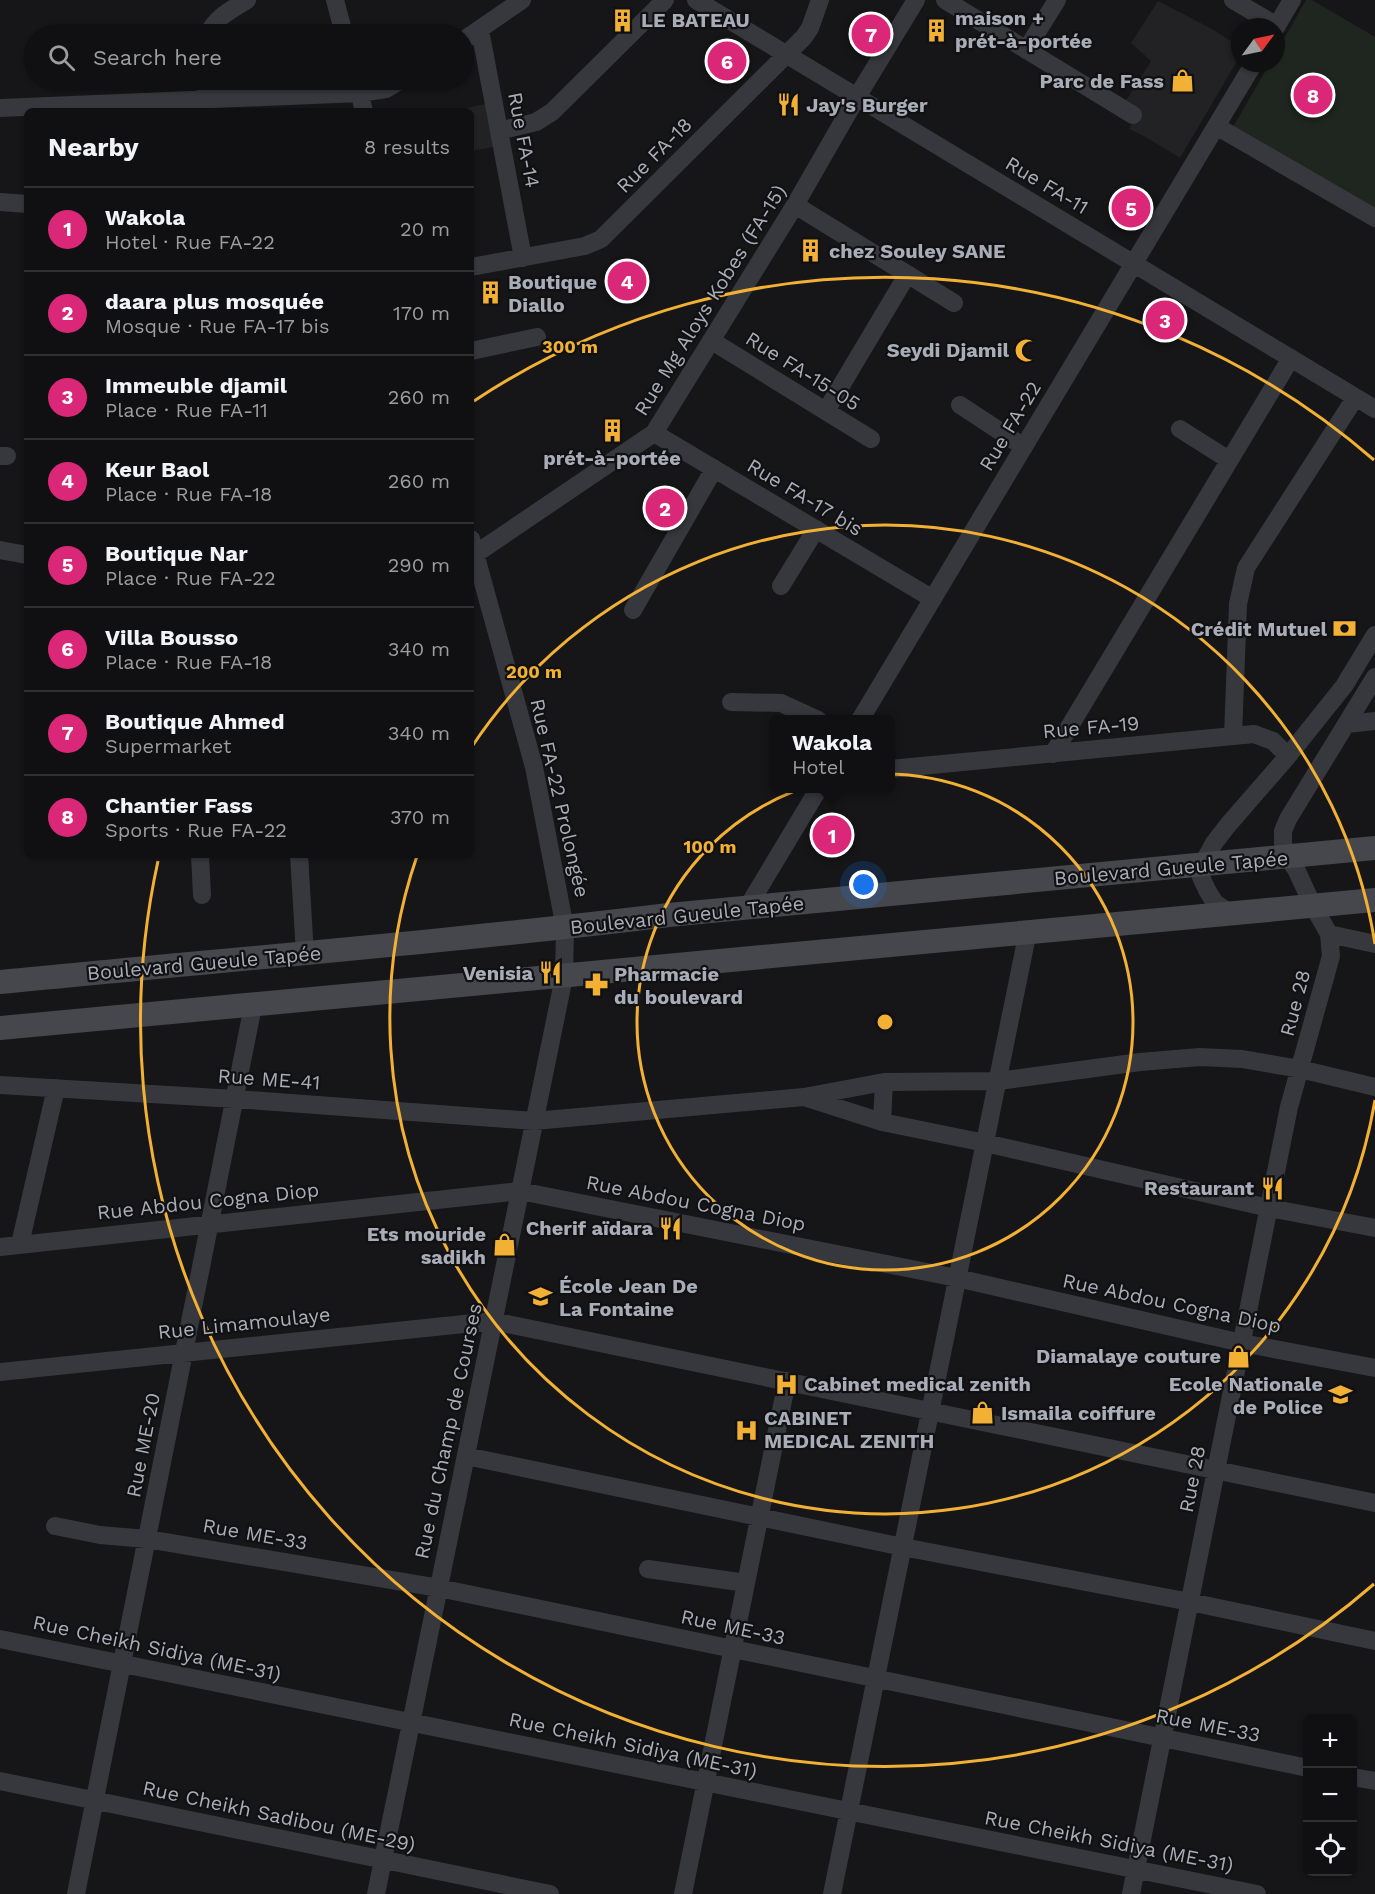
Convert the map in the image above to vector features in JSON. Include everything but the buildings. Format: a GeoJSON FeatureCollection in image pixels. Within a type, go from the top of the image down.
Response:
{"type":"FeatureCollection","features":[{"type":"Feature","properties":{"kind":"street"},"geometry":{"type":"LineString","coordinates":[[214,24],[222,15],[247,0]]}},
{"type":"Feature","properties":{"kind":"street"},"geometry":{"type":"LineString","coordinates":[[335,0],[341,24]]}},
{"type":"Feature","properties":{"kind":"street"},"geometry":{"type":"LineString","coordinates":[[474,34],[522,0]]}},
{"type":"Feature","properties":{"kind":"street"},"geometry":{"type":"LineString","coordinates":[[499,131],[536,122],[552,112],[665,0]]}},
{"type":"Feature","properties":{"kind":"street","name":"Rue FA-11"},"geometry":{"type":"LineString","coordinates":[[696,0],[1375,408]]}},
{"type":"Feature","properties":{"kind":"street","name":"Rue FA-18"},"geometry":{"type":"LineString","coordinates":[[474,266],[585,246],[601,239],[804,37],[810,28],[820,0]]}},
{"type":"Feature","properties":{"kind":"street","name":"Rue Mg Aloys Kobes (FA-15)"},"geometry":{"type":"LineString","coordinates":[[474,549],[654,433],[795,205],[916,0]]}},
{"type":"Feature","properties":{"kind":"street"},"geometry":{"type":"LineString","coordinates":[[945,0],[1133,115]]}},
{"type":"Feature","properties":{"kind":"street"},"geometry":{"type":"LineString","coordinates":[[1026,50],[1057,0]]}},
{"type":"Feature","properties":{"kind":"street"},"geometry":{"type":"LineString","coordinates":[[1233,0],[1262,18]]}},
{"type":"Feature","properties":{"kind":"street"},"geometry":{"type":"LineString","coordinates":[[1281,18],[1292,0]]}},
{"type":"Feature","properties":{"kind":"street","name":"Rue FA-14"},"geometry":{"type":"LineString","coordinates":[[480,30],[523,258]]}},
{"type":"Feature","properties":{"kind":"street","name":"Rue FA-22"},"geometry":{"type":"LineString","coordinates":[[863,715],[1249,72]]}},
{"type":"Feature","properties":{"kind":"street"},"geometry":{"type":"LineString","coordinates":[[206,90],[206,100]]}},
{"type":"Feature","properties":{"kind":"street"},"geometry":{"type":"LineString","coordinates":[[0,108],[206,100],[315,90]]}},
{"type":"Feature","properties":{"kind":"street"},"geometry":{"type":"LineString","coordinates":[[359,90],[363,108]]}},
{"type":"Feature","properties":{"kind":"street"},"geometry":{"type":"LineString","coordinates":[[1216,126],[1375,218]]}},
{"type":"Feature","properties":{"kind":"street"},"geometry":{"type":"LineString","coordinates":[[0,202],[24,204]]}},
{"type":"Feature","properties":{"kind":"street"},"geometry":{"type":"LineString","coordinates":[[795,205],[954,303]]}},
{"type":"Feature","properties":{"kind":"street"},"geometry":{"type":"LineString","coordinates":[[826,411],[907,275]]}},
{"type":"Feature","properties":{"kind":"street"},"geometry":{"type":"LineString","coordinates":[[474,350],[537,337]]}},
{"type":"Feature","properties":{"kind":"street","name":"Rue FA-15-05"},"geometry":{"type":"LineString","coordinates":[[712,340],[871,439]]}},
{"type":"Feature","properties":{"kind":"street"},"geometry":{"type":"LineString","coordinates":[[1053,753],[1291,358]]}},
{"type":"Feature","properties":{"kind":"street"},"geometry":{"type":"LineString","coordinates":[[1233,736],[1239,604],[1246,568],[1355,398]]}},
{"type":"Feature","properties":{"kind":"street"},"geometry":{"type":"LineString","coordinates":[[960,405],[1024,447]]}},
{"type":"Feature","properties":{"kind":"street"},"geometry":{"type":"LineString","coordinates":[[1180,429],[1229,460]]}},
{"type":"Feature","properties":{"kind":"street","name":"Rue FA-17 bis"},"geometry":{"type":"LineString","coordinates":[[654,433],[933,599]]}},
{"type":"Feature","properties":{"kind":"street"},"geometry":{"type":"LineString","coordinates":[[633,610],[714,469]]}},
{"type":"Feature","properties":{"kind":"street"},"geometry":{"type":"LineString","coordinates":[[781,586],[816,529]]}},
{"type":"Feature","properties":{"kind":"street"},"geometry":{"type":"LineString","coordinates":[[0,550],[24,554]]}},
{"type":"Feature","properties":{"kind":"street","name":"Rue FA-22 Prolongée"},"geometry":{"type":"LineString","coordinates":[[474,557],[534,767],[565,928]]}},
{"type":"Feature","properties":{"kind":"street"},"geometry":{"type":"LineString","coordinates":[[1230,913],[1215,903],[1207,890],[1201,877],[1202,865],[1214,843],[1228,825],[1288,756],[1344,686],[1375,635]]}},
{"type":"Feature","properties":{"kind":"street"},"geometry":{"type":"LineString","coordinates":[[1375,677],[1288,819],[1283,831],[1283,843],[1287,857],[1299,875],[1329,934],[1375,944]]}},
{"type":"Feature","properties":{"kind":"street"},"geometry":{"type":"LineString","coordinates":[[731,702],[781,703],[807,715]]}},
{"type":"Feature","properties":{"kind":"street"},"geometry":{"type":"LineString","coordinates":[[1347,724],[1375,721]]}},
{"type":"Feature","properties":{"kind":"street","name":"Rue FA-19"},"geometry":{"type":"LineString","coordinates":[[895,769],[1254,734],[1273,741],[1288,756]]}},
{"type":"Feature","properties":{"kind":"street"},"geometry":{"type":"LineString","coordinates":[[747,908],[817,793]]}},
{"type":"Feature","properties":{"kind":"street","name":"Boulevard Gueule Tapée"},"geometry":{"type":"LineString","coordinates":[[0,982],[1375,848]]}},
{"type":"Feature","properties":{"kind":"street"},"geometry":{"type":"LineString","coordinates":[[200,858],[202,895]]}},
{"type":"Feature","properties":{"kind":"street"},"geometry":{"type":"LineString","coordinates":[[299,858],[305,954]]}},
{"type":"Feature","properties":{"kind":"street"},"geometry":{"type":"LineString","coordinates":[[0,1028],[564,977],[1312,904],[1375,900]]}},
{"type":"Feature","properties":{"kind":"street"},"geometry":{"type":"LineString","coordinates":[[564,977],[565,928]]}},
{"type":"Feature","properties":{"kind":"street"},"geometry":{"type":"LineString","coordinates":[[832,1894],[1028,931]]}},
{"type":"Feature","properties":{"kind":"street","name":"Rue 28"},"geometry":{"type":"LineString","coordinates":[[1131,1894],[1289,1107],[1331,956],[1329,934]]}},
{"type":"Feature","properties":{"kind":"street","name":"Rue du Champ de Courses"},"geometry":{"type":"LineString","coordinates":[[376,1894],[564,977]]}},
{"type":"Feature","properties":{"kind":"street","name":"Rue ME-20"},"geometry":{"type":"LineString","coordinates":[[76,1894],[253,1006]]}},
{"type":"Feature","properties":{"kind":"street","name":"Rue ME-41"},"geometry":{"type":"LineString","coordinates":[[0,1085],[235,1099],[534,1121],[804,1097],[884,1082],[998,1081],[1140,1062],[1200,1057],[1242,1059],[1300,1069],[1375,1087]]}},
{"type":"Feature","properties":{"kind":"street"},"geometry":{"type":"LineString","coordinates":[[882,1122],[884,1082]]}},
{"type":"Feature","properties":{"kind":"street"},"geometry":{"type":"LineString","coordinates":[[20,1244],[56,1088]]}},
{"type":"Feature","properties":{"kind":"street"},"geometry":{"type":"LineString","coordinates":[[804,1097],[882,1122],[985,1143],[1269,1208],[1375,1228]]}},
{"type":"Feature","properties":{"kind":"street","name":"Rue Abdou Cogna Diop"},"geometry":{"type":"LineString","coordinates":[[0,1247],[520,1191],[957,1278],[1242,1343],[1375,1368]]}},
{"type":"Feature","properties":{"kind":"street","name":"Rue Limamoulaye"},"geometry":{"type":"LineString","coordinates":[[0,1372],[493,1321],[1375,1503]]}},
{"type":"Feature","properties":{"kind":"street"},"geometry":{"type":"LineString","coordinates":[[683,1894],[787,1381]]}},
{"type":"Feature","properties":{"kind":"street"},"geometry":{"type":"LineString","coordinates":[[466,1456],[903,1547],[1190,1602],[1375,1641]]}},
{"type":"Feature","properties":{"kind":"street","name":"Rue ME-33"},"geometry":{"type":"LineString","coordinates":[[55,1526],[100,1535],[147,1539],[439,1588],[1303,1767]]}},
{"type":"Feature","properties":{"kind":"street"},"geometry":{"type":"LineString","coordinates":[[648,1569],[746,1583]]}},
{"type":"Feature","properties":{"kind":"street","name":"Rue Cheikh Sidiya (ME-31)"},"geometry":{"type":"LineString","coordinates":[[0,1639],[1257,1894]]}},
{"type":"Feature","properties":{"kind":"street"},"geometry":{"type":"LineString","coordinates":[[1357,1778],[1375,1781]]}},
{"type":"Feature","properties":{"kind":"street","name":"Rue Cheikh Sadibou (ME-29)"},"geometry":{"type":"LineString","coordinates":[[0,1781],[550,1894]]}},
{"type":"Feature","properties":{"kind":"shaded area"},"geometry":{"type":"Polygon","coordinates":[[[1306,0],[1312,0],[1375,37],[1375,211],[1233,127],[1265,72],[1285,72],[1285,37],[1306,0]]]}},
{"type":"Feature","properties":{"kind":"shaded area","name":"Parc de Fass"},"geometry":{"type":"Polygon","coordinates":[[[1158,1],[1231,41],[1231,71],[1180,158],[1129,129],[1138,110],[1125,102],[1151,61],[1131,43],[1158,1]]]}},
{"type":"Feature","properties":{"kind":"shaded area"},"geometry":{"type":"Polygon","coordinates":[[[486,104],[493,147],[474,150],[474,108],[466,108],[486,104]]]}},
{"type":"Feature","properties":{"kind":"place","name":"LE BATEAU"},"geometry":{"type":"Point","coordinates":[623,20]}},
{"type":"Feature","properties":{"kind":"place","name":"maison + prét-à-portée"},"geometry":{"type":"Point","coordinates":[937,30]}},
{"type":"Feature","properties":{"kind":"place","name":"Boutique Ahmed"},"geometry":{"type":"Point","coordinates":[871,34]}},
{"type":"Feature","properties":{"kind":"place","name":"Villa Bousso"},"geometry":{"type":"Point","coordinates":[727,61]}},
{"type":"Feature","properties":{"kind":"place","name":"Parc de Fass"},"geometry":{"type":"Point","coordinates":[1182,81]}},
{"type":"Feature","properties":{"kind":"place","name":"Chantier Fass"},"geometry":{"type":"Point","coordinates":[1313,95]}},
{"type":"Feature","properties":{"kind":"place","name":"Jay's Burger"},"geometry":{"type":"Point","coordinates":[788,105]}},
{"type":"Feature","properties":{"kind":"place","name":"Boutique Nar"},"geometry":{"type":"Point","coordinates":[1131,208]}},
{"type":"Feature","properties":{"kind":"place","name":"chez Souley SANE"},"geometry":{"type":"Point","coordinates":[811,251]}},
{"type":"Feature","properties":{"kind":"place","name":"Keur Baol"},"geometry":{"type":"Point","coordinates":[627,281]}},
{"type":"Feature","properties":{"kind":"place","name":"Boutique Diallo"},"geometry":{"type":"Point","coordinates":[490,293]}},
{"type":"Feature","properties":{"kind":"place","name":"Immeuble djamil"},"geometry":{"type":"Point","coordinates":[1165,320]}},
{"type":"Feature","properties":{"kind":"place","name":"Seydi Djamil"},"geometry":{"type":"Point","coordinates":[1027,350]}},
{"type":"Feature","properties":{"kind":"place","name":"prét-à-portée"},"geometry":{"type":"Point","coordinates":[612,430]}},
{"type":"Feature","properties":{"kind":"place","name":"daara plus mosquée"},"geometry":{"type":"Point","coordinates":[665,508]}},
{"type":"Feature","properties":{"kind":"place","name":"Crédit Mutuel"},"geometry":{"type":"Point","coordinates":[1345,629]}},
{"type":"Feature","properties":{"kind":"place","name":"Wakola"},"geometry":{"type":"Point","coordinates":[832,835]}},
{"type":"Feature","properties":{"kind":"place","name":"Venisia"},"geometry":{"type":"Point","coordinates":[551,973]}},
{"type":"Feature","properties":{"kind":"place","name":"Pharmacie du boulevard"},"geometry":{"type":"Point","coordinates":[596,985]}},
{"type":"Feature","properties":{"kind":"place","name":"Restaurant"},"geometry":{"type":"Point","coordinates":[1272,1188]}},
{"type":"Feature","properties":{"kind":"place","name":"Cherif aïdara"},"geometry":{"type":"Point","coordinates":[671,1228]}},
{"type":"Feature","properties":{"kind":"place","name":"Ets mouride sadikh"},"geometry":{"type":"Point","coordinates":[504,1245]}},
{"type":"Feature","properties":{"kind":"place","name":"École Jean De La Fontaine"},"geometry":{"type":"Point","coordinates":[541,1297]}},
{"type":"Feature","properties":{"kind":"place","name":"Diamalaye couture"},"geometry":{"type":"Point","coordinates":[1239,1356]}},
{"type":"Feature","properties":{"kind":"place","name":"Cabinet medical zenith"},"geometry":{"type":"Point","coordinates":[786,1384]}},
{"type":"Feature","properties":{"kind":"place","name":"Ecole Nationale de Police"},"geometry":{"type":"Point","coordinates":[1341,1395]}},
{"type":"Feature","properties":{"kind":"place","name":"Ismaila coiffure"},"geometry":{"type":"Point","coordinates":[983,1413]}},
{"type":"Feature","properties":{"kind":"place","name":"CABINET MEDICAL ZENITH"},"geometry":{"type":"Point","coordinates":[746,1430]}}]}
